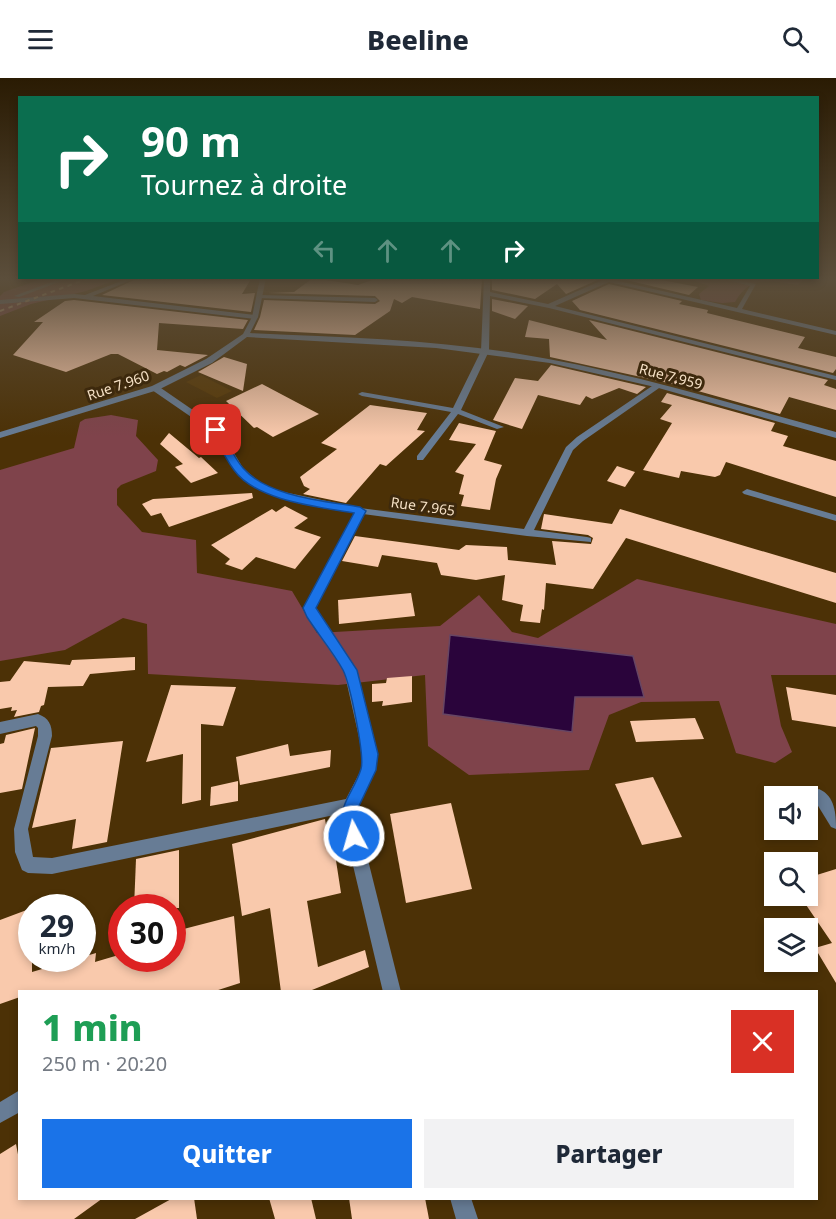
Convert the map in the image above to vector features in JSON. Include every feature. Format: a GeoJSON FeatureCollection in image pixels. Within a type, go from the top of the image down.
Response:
{"type":"FeatureCollection","features":[{"type":"Feature","properties":{"kind":"street","name":"Rue 7.960"},"geometry":{"type":"LineString","coordinates":[[0,435],[155,388],[209,361],[246,335],[248,331]]}},
{"type":"Feature","properties":{"kind":"street"},"geometry":{"type":"LineString","coordinates":[[420,458],[456,411],[485,351],[486,331]]}},
{"type":"Feature","properties":{"kind":"street"},"geometry":{"type":"LineString","coordinates":[[650,331],[836,378]]}},
{"type":"Feature","properties":{"kind":"street","name":"Rue 7.959"},"geometry":{"type":"LineString","coordinates":[[246,335],[485,351],[551,361],[658,386],[836,435]]}},
{"type":"Feature","properties":{"kind":"street"},"geometry":{"type":"LineString","coordinates":[[527,533],[569,449],[604,422],[658,386]]}},
{"type":"Feature","properties":{"kind":"street","name":"Rue 7.965"},"geometry":{"type":"LineString","coordinates":[[155,388],[216,430],[238,470],[255,483],[276,493],[309,502],[360,511],[587,540]]}},
{"type":"Feature","properties":{"kind":"street"},"geometry":{"type":"LineString","coordinates":[[362,394],[456,411],[500,427]]}},
{"type":"Feature","properties":{"kind":"street"},"geometry":{"type":"LineString","coordinates":[[747,492],[836,518]]}},
{"type":"Feature","properties":{"kind":"street"},"geometry":{"type":"LineString","coordinates":[[360,511],[310,608],[311,614],[350,670],[370,754],[368,770],[351,805],[354,836],[390,990]]}},
{"type":"Feature","properties":{"kind":"street"},"geometry":{"type":"LineString","coordinates":[[0,728],[38,720],[45,726],[45,736],[21,829],[23,852],[28,866],[52,866],[351,805]]}},
{"type":"Feature","properties":{"kind":"street"},"geometry":{"type":"LineString","coordinates":[[819,796],[836,822]]}},
{"type":"Feature","properties":{"kind":"street"},"geometry":{"type":"LineString","coordinates":[[0,1113],[18,1101]]}},
{"type":"Feature","properties":{"kind":"street"},"geometry":{"type":"LineString","coordinates":[[461,1200],[467,1219]]}},
{"type":"Feature","properties":{"kind":"shaded area"},"geometry":{"type":"Polygon","coordinates":[[[201,375],[232,391],[217,398],[186,382],[201,375]]]}},
{"type":"Feature","properties":{"kind":"shaded area"},"geometry":{"type":"Polygon","coordinates":[[[111,415],[138,420],[136,436],[158,460],[156,471],[121,485],[117,489],[117,505],[142,532],[196,540],[197,573],[292,591],[317,633],[440,626],[479,595],[512,632],[538,638],[637,579],[836,624],[836,675],[771,675],[781,726],[792,752],[775,763],[736,753],[719,701],[641,702],[609,715],[589,770],[469,775],[428,746],[425,675],[338,685],[148,674],[147,624],[123,618],[65,650],[0,661],[0,470],[74,448],[80,422],[85,419],[111,415]],[[450,635],[572,732],[574,697],[643,697],[633,657],[450,635]]]}},
{"type":"Feature","properties":{"kind":"shaded area"},"geometry":{"type":"Polygon","coordinates":[[[450,635],[633,656],[644,697],[575,697],[572,732],[443,714],[450,635]]]}},
{"type":"Feature","properties":{"kind":"building"},"geometry":{"type":"Polygon","coordinates":[[[35,331],[158,331],[157,350],[208,355],[185,367],[180,365],[157,374],[118,354],[111,354],[66,372],[13,355],[35,331]]]}},
{"type":"Feature","properties":{"kind":"building"},"geometry":{"type":"Polygon","coordinates":[[[279,331],[360,331],[355,335],[279,331]]]}},
{"type":"Feature","properties":{"kind":"building"},"geometry":{"type":"Polygon","coordinates":[[[526,331],[573,331],[607,340],[599,331],[634,331],[828,380],[824,385],[836,389],[836,410],[789,397],[780,414],[673,384],[550,357],[549,339],[525,337],[526,331]]]}},
{"type":"Feature","properties":{"kind":"building"},"geometry":{"type":"Polygon","coordinates":[[[665,331],[782,331],[805,337],[798,348],[836,357],[836,369],[833,373],[665,331]]]}},
{"type":"Feature","properties":{"kind":"building"},"geometry":{"type":"Polygon","coordinates":[[[224,357],[247,364],[243,391],[198,372],[224,357]]]}},
{"type":"Feature","properties":{"kind":"building"},"geometry":{"type":"Polygon","coordinates":[[[551,365],[646,387],[637,394],[619,388],[592,399],[586,396],[580,405],[538,395],[522,429],[493,420],[515,378],[538,381],[551,365]]]}},
{"type":"Feature","properties":{"kind":"building"},"geometry":{"type":"Polygon","coordinates":[[[262,384],[319,414],[273,437],[257,427],[254,428],[226,401],[262,384]]]}},
{"type":"Feature","properties":{"kind":"building"},"geometry":{"type":"Polygon","coordinates":[[[667,393],[775,423],[771,431],[788,436],[783,446],[836,461],[836,497],[726,462],[720,475],[715,477],[681,471],[679,478],[643,470],[672,423],[660,419],[672,405],[661,402],[667,393]]]}},
{"type":"Feature","properties":{"kind":"building"},"geometry":{"type":"Polygon","coordinates":[[[370,405],[427,413],[417,430],[425,431],[386,466],[380,464],[346,503],[303,494],[310,489],[304,486],[300,477],[337,449],[321,443],[370,405]]]}},
{"type":"Feature","properties":{"kind":"building"},"geometry":{"type":"Polygon","coordinates":[[[459,423],[496,431],[484,460],[502,465],[496,479],[490,510],[461,506],[464,495],[459,494],[464,475],[455,472],[476,444],[449,440],[459,423]]]}},
{"type":"Feature","properties":{"kind":"building"},"geometry":{"type":"Polygon","coordinates":[[[169,433],[218,473],[191,483],[175,467],[183,464],[160,444],[169,433]]]}},
{"type":"Feature","properties":{"kind":"building"},"geometry":{"type":"Polygon","coordinates":[[[617,466],[635,472],[625,487],[607,481],[617,466]]]}},
{"type":"Feature","properties":{"kind":"building"},"geometry":{"type":"Polygon","coordinates":[[[252,493],[253,498],[169,527],[161,513],[151,516],[142,504],[153,499],[252,493]]]}},
{"type":"Feature","properties":{"kind":"building"},"geometry":{"type":"Polygon","coordinates":[[[285,506],[308,518],[294,528],[321,537],[295,569],[256,557],[242,570],[225,564],[230,559],[211,545],[272,509],[276,512],[285,506]]]}},
{"type":"Feature","properties":{"kind":"building"},"geometry":{"type":"Polygon","coordinates":[[[620,509],[836,573],[836,603],[626,538],[593,589],[546,583],[544,610],[542,609],[540,623],[520,621],[523,605],[502,600],[505,575],[476,580],[441,575],[437,563],[382,555],[378,567],[342,561],[355,536],[459,550],[466,545],[507,547],[508,560],[556,565],[552,541],[591,544],[593,538],[588,535],[541,529],[544,514],[612,524],[620,509]]]}},
{"type":"Feature","properties":{"kind":"building"},"geometry":{"type":"Polygon","coordinates":[[[411,593],[415,616],[339,624],[338,600],[411,593]]]}},
{"type":"Feature","properties":{"kind":"building"},"geometry":{"type":"Polygon","coordinates":[[[135,657],[135,670],[90,674],[83,686],[48,687],[44,705],[41,706],[39,712],[14,717],[17,710],[11,711],[12,707],[0,709],[0,682],[10,681],[24,661],[70,665],[72,660],[135,657]]]}},
{"type":"Feature","properties":{"kind":"building"},"geometry":{"type":"Polygon","coordinates":[[[412,676],[412,702],[382,706],[383,701],[372,702],[372,684],[386,683],[387,678],[412,676]]]}},
{"type":"Feature","properties":{"kind":"building"},"geometry":{"type":"Polygon","coordinates":[[[171,685],[236,687],[223,726],[201,724],[201,800],[182,804],[183,754],[146,762],[171,685]]]}},
{"type":"Feature","properties":{"kind":"building"},"geometry":{"type":"Polygon","coordinates":[[[786,687],[836,695],[836,727],[792,720],[786,687]]]}},
{"type":"Feature","properties":{"kind":"building"},"geometry":{"type":"Polygon","coordinates":[[[695,718],[704,739],[636,742],[630,721],[695,718]]]}},
{"type":"Feature","properties":{"kind":"building"},"geometry":{"type":"Polygon","coordinates":[[[35,728],[22,789],[0,793],[0,744],[4,743],[6,735],[35,728]]]}},
{"type":"Feature","properties":{"kind":"building"},"geometry":{"type":"Polygon","coordinates":[[[123,741],[107,842],[72,849],[76,819],[32,828],[51,748],[123,741]]]}},
{"type":"Feature","properties":{"kind":"building"},"geometry":{"type":"Polygon","coordinates":[[[288,744],[290,756],[331,750],[330,767],[240,785],[236,757],[288,744]]]}},
{"type":"Feature","properties":{"kind":"building"},"geometry":{"type":"Polygon","coordinates":[[[653,777],[682,837],[642,845],[615,784],[653,777]]]}},
{"type":"Feature","properties":{"kind":"building"},"geometry":{"type":"Polygon","coordinates":[[[238,781],[238,801],[210,806],[211,787],[238,781]]]}},
{"type":"Feature","properties":{"kind":"building"},"geometry":{"type":"Polygon","coordinates":[[[451,803],[472,889],[406,903],[390,814],[451,803]]]}},
{"type":"Feature","properties":{"kind":"building"},"geometry":{"type":"Polygon","coordinates":[[[325,819],[331,855],[335,854],[341,893],[307,901],[318,967],[365,950],[369,967],[312,990],[281,990],[270,908],[242,916],[232,844],[325,819]]]}},
{"type":"Feature","properties":{"kind":"building"},"geometry":{"type":"Polygon","coordinates":[[[179,850],[179,894],[135,894],[136,859],[179,850]]]}},
{"type":"Feature","properties":{"kind":"building"},"geometry":{"type":"Polygon","coordinates":[[[836,869],[836,983],[818,953],[818,947],[832,943],[818,922],[818,918],[815,918],[807,906],[818,906],[818,875],[836,869]]]}},
{"type":"Feature","properties":{"kind":"building"},"geometry":{"type":"Polygon","coordinates":[[[18,913],[18,972],[96,972],[96,962],[108,958],[108,972],[186,972],[186,928],[234,916],[240,983],[218,990],[18,990],[18,998],[0,1004],[0,920],[18,913]]]}},
{"type":"Feature","properties":{"kind":"building"},"geometry":{"type":"Polygon","coordinates":[[[16,1144],[18,1200],[100,1200],[74,1219],[0,1219],[0,1154],[16,1144]]]}},
{"type":"Feature","properties":{"kind":"building"},"geometry":{"type":"Polygon","coordinates":[[[169,1200],[194,1200],[197,1219],[135,1219],[169,1200]]]}},
{"type":"Feature","properties":{"kind":"building"},"geometry":{"type":"Polygon","coordinates":[[[270,1200],[311,1200],[316,1219],[275,1219],[270,1200]]]}},
{"type":"Feature","properties":{"kind":"building"},"geometry":{"type":"Polygon","coordinates":[[[349,1200],[425,1200],[429,1219],[352,1219],[349,1200]]]}},
{"type":"Feature","properties":{"kind":"route"},"geometry":{"type":"LineString","coordinates":[[216,430],[223,438],[238,470],[255,483],[276,493],[309,502],[360,511],[310,608],[311,614],[350,670],[370,754],[368,770],[351,805],[354,836]]}}]}
